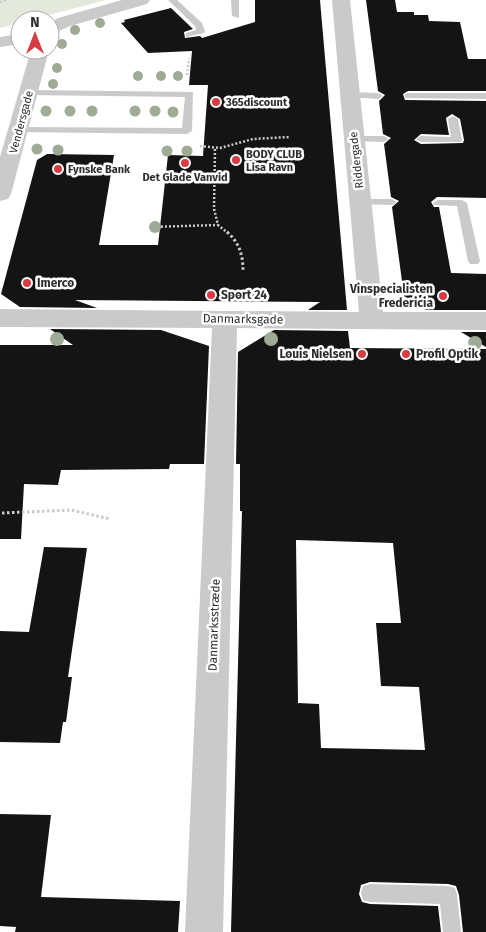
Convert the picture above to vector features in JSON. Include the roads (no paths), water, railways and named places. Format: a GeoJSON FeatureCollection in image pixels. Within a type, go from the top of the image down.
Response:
{"type":"FeatureCollection","features":[{"type":"Feature","properties":{"kind":"street"},"geometry":{"type":"LineString","coordinates":[[60,24],[142,0]]}},
{"type":"Feature","properties":{"kind":"street","name":"Riddergade"},"geometry":{"type":"LineString","coordinates":[[341,0],[372,320]]}},
{"type":"Feature","properties":{"kind":"street","name":"Vendersgade"},"geometry":{"type":"LineString","coordinates":[[0,194],[37,60]]}},
{"type":"Feature","properties":{"kind":"street","name":"Danmarksgade"},"geometry":{"type":"LineString","coordinates":[[0,318],[486,321]]}},
{"type":"Feature","properties":{"kind":"street","name":"Danmarksstræde"},"geometry":{"type":"LineString","coordinates":[[204,932],[225,319]]}},
{"type":"Feature","properties":{"kind":"lane"},"geometry":{"type":"LineString","coordinates":[[172,0],[199,25],[201,31],[189,35]]}},
{"type":"Feature","properties":{"kind":"lane"},"geometry":{"type":"LineString","coordinates":[[235,0],[236,16]]}},
{"type":"Feature","properties":{"kind":"lane"},"geometry":{"type":"LineString","coordinates":[[19,130],[187,130],[190,94],[29,93]]}},
{"type":"Feature","properties":{"kind":"lane"},"geometry":{"type":"LineString","coordinates":[[350,95],[378,96]]}},
{"type":"Feature","properties":{"kind":"lane"},"geometry":{"type":"LineString","coordinates":[[408,96],[486,96]]}},
{"type":"Feature","properties":{"kind":"lane"},"geometry":{"type":"LineString","coordinates":[[421,139],[457,140],[453,119]]}},
{"type":"Feature","properties":{"kind":"lane"},"geometry":{"type":"LineString","coordinates":[[354,139],[384,139]]}},
{"type":"Feature","properties":{"kind":"lane"},"geometry":{"type":"LineString","coordinates":[[360,202],[392,202]]}},
{"type":"Feature","properties":{"kind":"lane"},"geometry":{"type":"LineString","coordinates":[[438,203],[462,203],[474,261]]}},
{"type":"Feature","properties":{"kind":"lane"},"geometry":{"type":"LineString","coordinates":[[370,893],[448,895],[452,932]]}},
{"type":"Feature","properties":{"kind":"place","name":"365discount"},"geometry":{"type":"Point","coordinates":[216,102]}},
{"type":"Feature","properties":{"kind":"place","name":"BODY CLUB Lisa Ravn"},"geometry":{"type":"Point","coordinates":[236,160]}},
{"type":"Feature","properties":{"kind":"place","name":"Det Glade Vanvid"},"geometry":{"type":"Point","coordinates":[185,163]}},
{"type":"Feature","properties":{"kind":"place","name":"Fynske Bank"},"geometry":{"type":"Point","coordinates":[58,169]}},
{"type":"Feature","properties":{"kind":"place","name":"Imerco"},"geometry":{"type":"Point","coordinates":[27,283]}},
{"type":"Feature","properties":{"kind":"place","name":"Sport 24"},"geometry":{"type":"Point","coordinates":[211,295]}},
{"type":"Feature","properties":{"kind":"place","name":"Vinspecialisten Fredericia"},"geometry":{"type":"Point","coordinates":[443,296]}},
{"type":"Feature","properties":{"kind":"place","name":"Louis Nielsen"},"geometry":{"type":"Point","coordinates":[362,354]}},
{"type":"Feature","properties":{"kind":"place","name":"Profil Optik"},"geometry":{"type":"Point","coordinates":[406,354]}}]}
